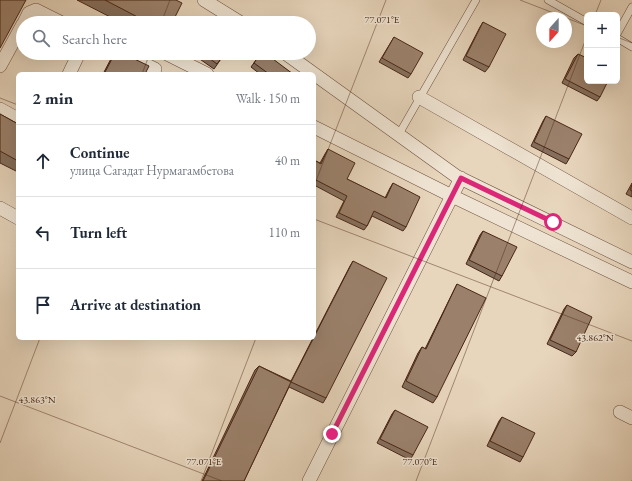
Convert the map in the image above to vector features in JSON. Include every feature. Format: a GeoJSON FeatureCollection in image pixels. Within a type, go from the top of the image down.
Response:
{"type":"FeatureCollection","features":[{"type":"Feature","properties":{"kind":"street"},"geometry":{"type":"LineString","coordinates":[[204,0],[230,16]]}},
{"type":"Feature","properties":{"kind":"street"},"geometry":{"type":"LineString","coordinates":[[27,16],[29,13],[36,10],[48,16]]}},
{"type":"Feature","properties":{"kind":"street"},"geometry":{"type":"LineString","coordinates":[[0,66],[16,37]]}},
{"type":"Feature","properties":{"kind":"street"},"geometry":{"type":"LineString","coordinates":[[70,72],[76,60]]}},
{"type":"Feature","properties":{"kind":"street"},"geometry":{"type":"LineString","coordinates":[[134,60],[154,71],[160,60]]}},
{"type":"Feature","properties":{"kind":"street"},"geometry":{"type":"LineString","coordinates":[[178,60],[203,72]]}},
{"type":"Feature","properties":{"kind":"street"},"geometry":{"type":"LineString","coordinates":[[295,60],[312,72]]}},
{"type":"Feature","properties":{"kind":"street"},"geometry":{"type":"LineString","coordinates":[[316,75],[461,178],[632,262]]}},
{"type":"Feature","properties":{"kind":"street"},"geometry":{"type":"LineString","coordinates":[[419,97],[632,218]]}},
{"type":"Feature","properties":{"kind":"street"},"geometry":{"type":"LineString","coordinates":[[0,109],[16,118]]}},
{"type":"Feature","properties":{"kind":"street"},"geometry":{"type":"LineString","coordinates":[[316,128],[452,196],[632,282]]}},
{"type":"Feature","properties":{"kind":"street"},"geometry":{"type":"LineString","coordinates":[[309,481],[461,178]]}},
{"type":"Feature","properties":{"kind":"street"},"geometry":{"type":"LineString","coordinates":[[0,208],[16,217]]}},
{"type":"Feature","properties":{"kind":"street"},"geometry":{"type":"LineString","coordinates":[[620,412],[632,418]]}},
{"type":"Feature","properties":{"kind":"lane"},"geometry":{"type":"LineString","coordinates":[[399,134],[476,0]]}},
{"type":"Feature","properties":{"kind":"lane"},"geometry":{"type":"LineString","coordinates":[[548,0],[584,20]]}},
{"type":"Feature","properties":{"kind":"lane"},"geometry":{"type":"LineString","coordinates":[[620,29],[632,7]]}},
{"type":"Feature","properties":{"kind":"lane"},"geometry":{"type":"LineString","coordinates":[[620,40],[632,47]]}},
{"type":"Feature","properties":{"kind":"building"},"geometry":{"type":"Polygon","coordinates":[[[0,0],[26,0],[16,16],[0,48],[0,0]]]}},
{"type":"Feature","properties":{"kind":"building"},"geometry":{"type":"Polygon","coordinates":[[[105,0],[176,0],[182,3],[176,16],[136,16],[105,0]]]}},
{"type":"Feature","properties":{"kind":"building"},"geometry":{"type":"Polygon","coordinates":[[[483,22],[506,34],[489,67],[466,56],[483,22]]]}},
{"type":"Feature","properties":{"kind":"building"},"geometry":{"type":"Polygon","coordinates":[[[394,37],[423,53],[411,74],[382,58],[394,37]]]}},
{"type":"Feature","properties":{"kind":"building"},"geometry":{"type":"Polygon","coordinates":[[[578,54],[584,57],[584,84],[606,84],[600,97],[565,79],[578,54]]]}},
{"type":"Feature","properties":{"kind":"building"},"geometry":{"type":"Polygon","coordinates":[[[111,60],[137,60],[149,66],[146,72],[105,72],[111,60]]]}},
{"type":"Feature","properties":{"kind":"building"},"geometry":{"type":"Polygon","coordinates":[[[212,60],[220,60],[217,64],[212,60]]]}},
{"type":"Feature","properties":{"kind":"building"},"geometry":{"type":"Polygon","coordinates":[[[256,60],[274,60],[290,72],[266,72],[254,63],[256,60]]]}},
{"type":"Feature","properties":{"kind":"building"},"geometry":{"type":"Polygon","coordinates":[[[0,114],[16,123],[16,160],[0,151],[0,114]]]}},
{"type":"Feature","properties":{"kind":"building"},"geometry":{"type":"Polygon","coordinates":[[[546,116],[582,134],[569,159],[534,142],[546,116]]]}},
{"type":"Feature","properties":{"kind":"building"},"geometry":{"type":"Polygon","coordinates":[[[328,149],[355,163],[347,179],[386,198],[393,183],[420,197],[406,227],[374,211],[367,226],[339,213],[347,196],[316,180],[316,161],[321,164],[328,149]]]}},
{"type":"Feature","properties":{"kind":"building"},"geometry":{"type":"Polygon","coordinates":[[[483,231],[517,247],[502,276],[469,260],[483,231]]]}},
{"type":"Feature","properties":{"kind":"building"},"geometry":{"type":"Polygon","coordinates":[[[353,261],[387,278],[326,398],[291,382],[313,340],[316,340],[316,333],[353,261]]]}},
{"type":"Feature","properties":{"kind":"building"},"geometry":{"type":"Polygon","coordinates":[[[457,284],[486,298],[437,397],[406,381],[422,347],[426,349],[457,284]]]}},
{"type":"Feature","properties":{"kind":"building"},"geometry":{"type":"Polygon","coordinates":[[[567,305],[592,317],[576,352],[550,340],[567,305]]]}},
{"type":"Feature","properties":{"kind":"building"},"geometry":{"type":"Polygon","coordinates":[[[259,366],[291,382],[244,481],[203,481],[259,366]]]}},
{"type":"Feature","properties":{"kind":"building"},"geometry":{"type":"Polygon","coordinates":[[[395,410],[428,427],[413,455],[380,439],[395,410]]]}},
{"type":"Feature","properties":{"kind":"building"},"geometry":{"type":"Polygon","coordinates":[[[502,417],[535,433],[523,457],[490,441],[502,417]]]}},
{"type":"Feature","properties":{"kind":"route"},"geometry":{"type":"LineString","coordinates":[[332,434],[461,178],[553,222]]}}]}
